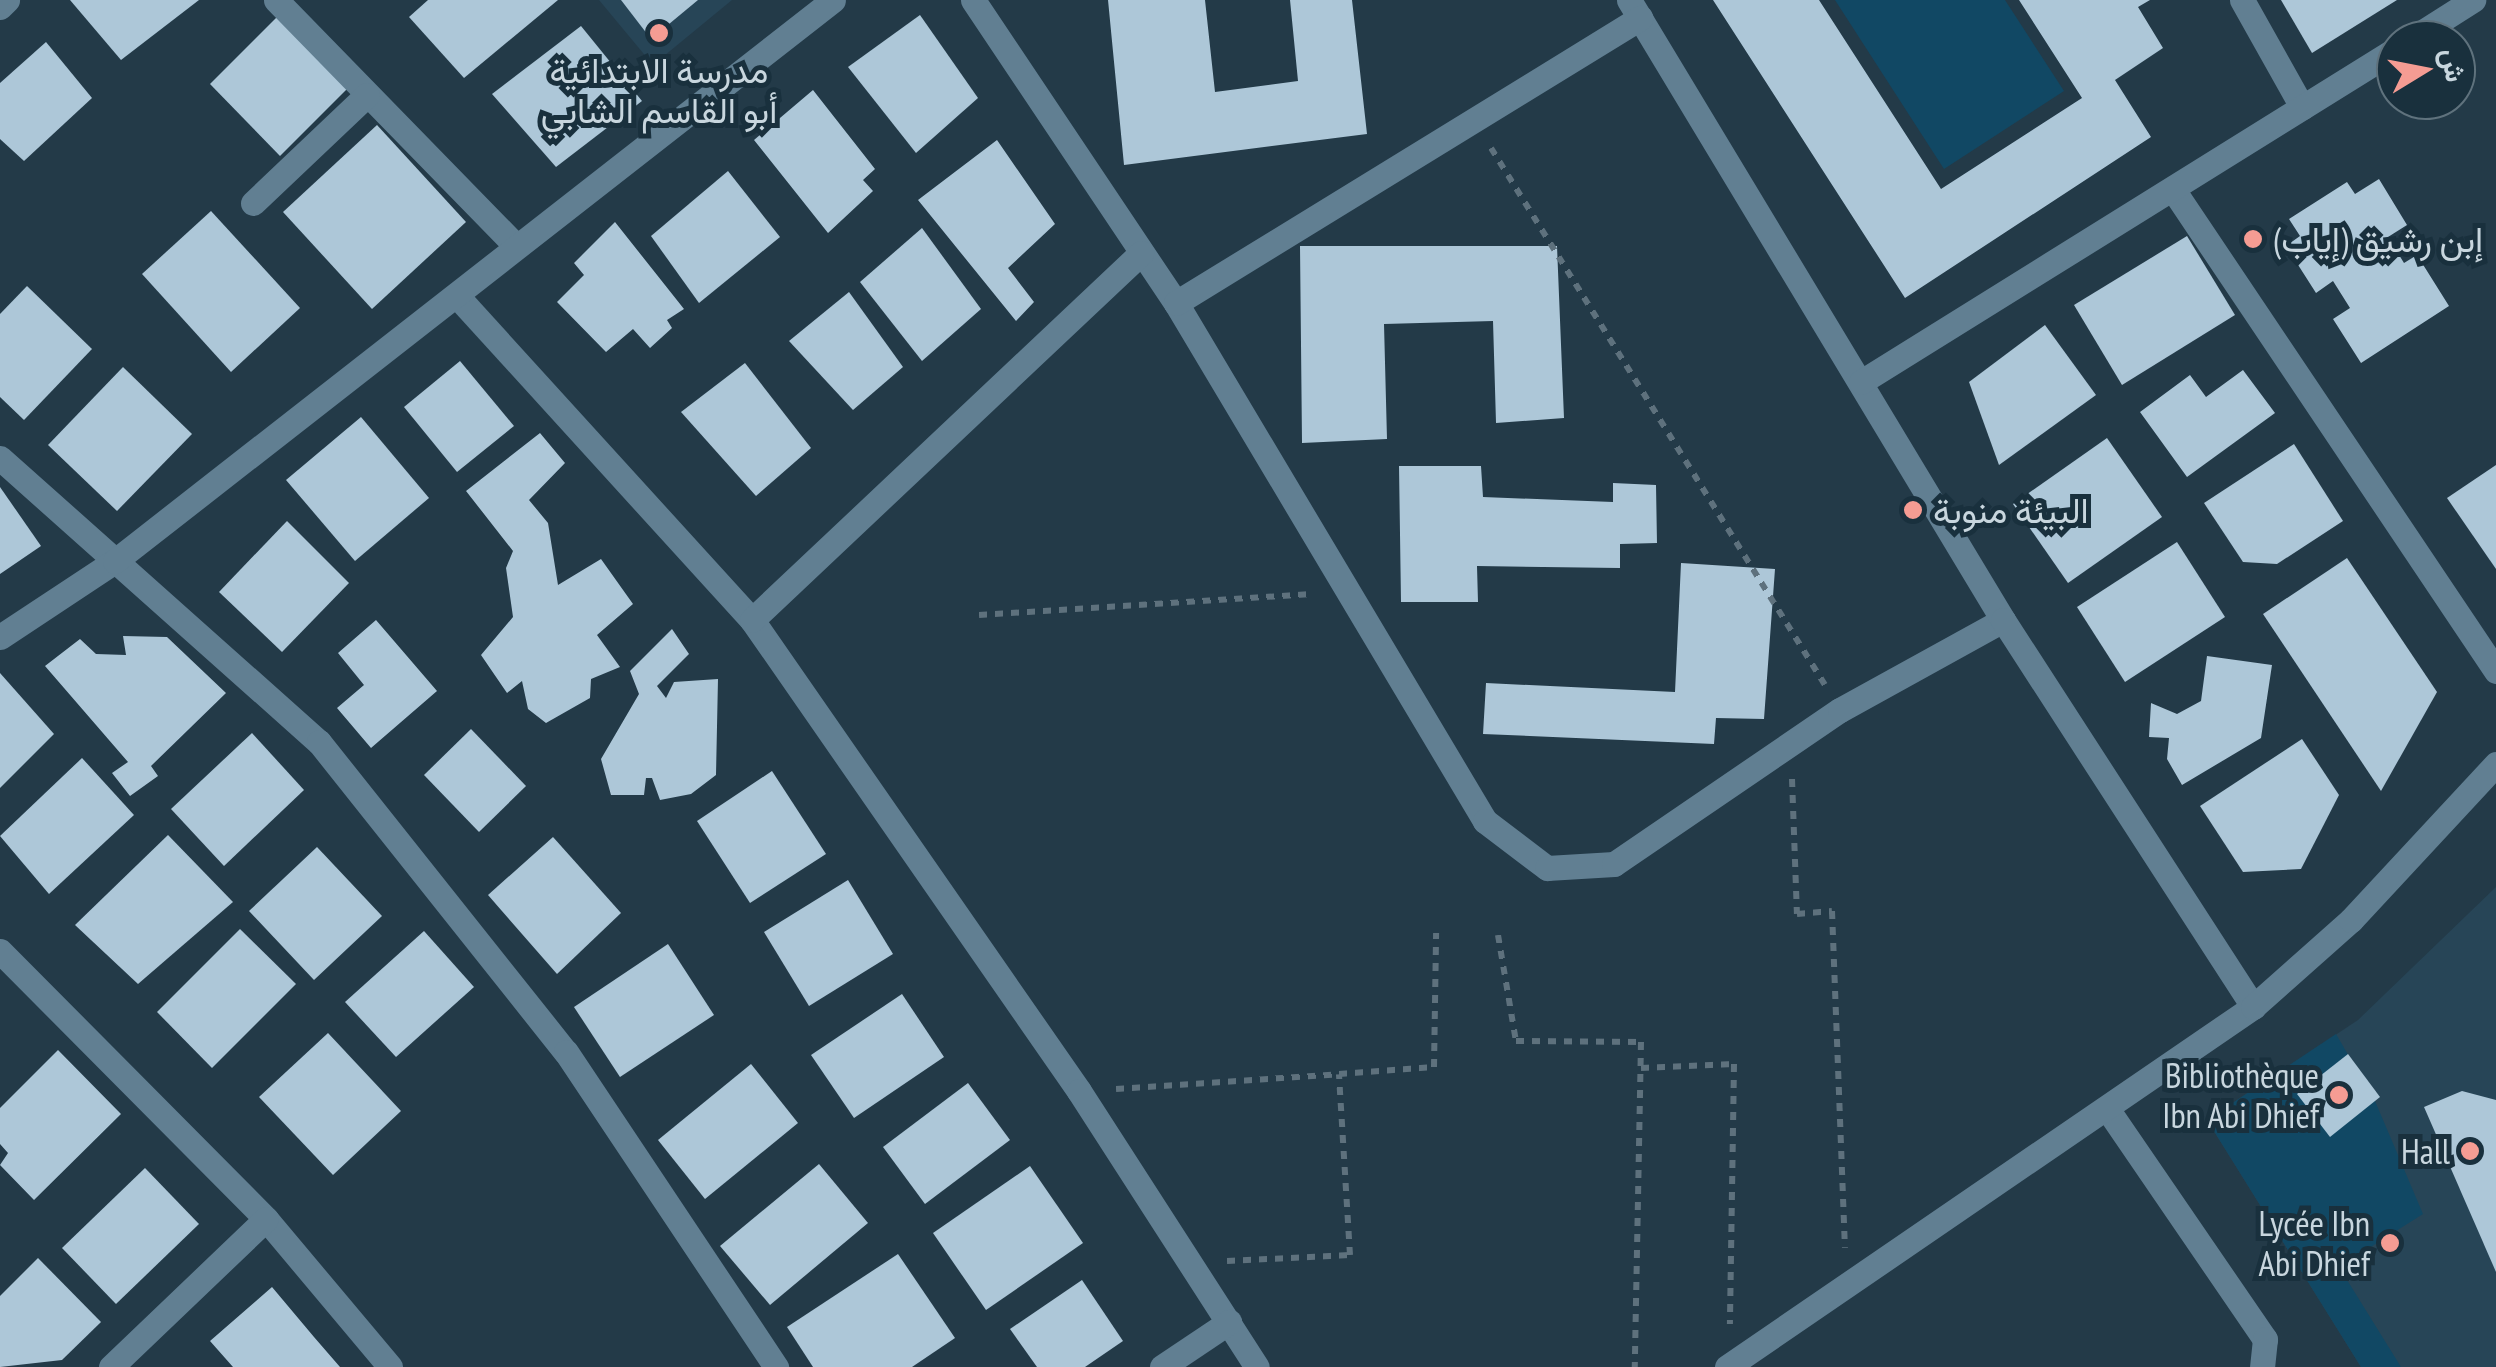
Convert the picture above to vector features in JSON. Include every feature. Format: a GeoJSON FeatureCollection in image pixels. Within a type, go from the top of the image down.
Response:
{"type":"FeatureCollection","features":[{"type":"Feature","properties":{"kind":"street"},"geometry":{"type":"LineString","coordinates":[[0,7],[7,0]]}},
{"type":"Feature","properties":{"kind":"street"},"geometry":{"type":"LineString","coordinates":[[276,0],[516,246]]}},
{"type":"Feature","properties":{"kind":"street"},"geometry":{"type":"LineString","coordinates":[[0,637],[115,562],[833,0]]}},
{"type":"Feature","properties":{"kind":"street"},"geometry":{"type":"LineString","coordinates":[[973,0],[1176,303],[1485,822],[1547,868],[1614,864],[1840,710],[2002,620]]}},
{"type":"Feature","properties":{"kind":"street"},"geometry":{"type":"LineString","coordinates":[[2242,0],[2302,108]]}},
{"type":"Feature","properties":{"kind":"street"},"geometry":{"type":"LineString","coordinates":[[2442,20],[2473,0]]}},
{"type":"Feature","properties":{"kind":"street"},"geometry":{"type":"LineString","coordinates":[[1176,303],[1472,117],[1634,9],[2002,620],[2254,1007]]}},
{"type":"Feature","properties":{"kind":"street"},"geometry":{"type":"LineString","coordinates":[[1861,382],[2174,191],[2376,61]]}},
{"type":"Feature","properties":{"kind":"street"},"geometry":{"type":"LineString","coordinates":[[253,203],[367,95]]}},
{"type":"Feature","properties":{"kind":"street"},"geometry":{"type":"LineString","coordinates":[[2174,191],[2496,671]]}},
{"type":"Feature","properties":{"kind":"street"},"geometry":{"type":"LineString","coordinates":[[752,620],[1141,253]]}},
{"type":"Feature","properties":{"kind":"street"},"geometry":{"type":"LineString","coordinates":[[457,296],[752,620],[1079,1091],[1258,1367]]}},
{"type":"Feature","properties":{"kind":"street"},"geometry":{"type":"LineString","coordinates":[[0,458],[319,742],[442,889],[566,1052],[776,1367]]}},
{"type":"Feature","properties":{"kind":"street"},"geometry":{"type":"LineString","coordinates":[[1728,1366],[2254,1007],[2352,920],[2496,764]]}},
{"type":"Feature","properties":{"kind":"street"},"geometry":{"type":"LineString","coordinates":[[0,951],[266,1219],[390,1367]]}},
{"type":"Feature","properties":{"kind":"street"},"geometry":{"type":"LineString","coordinates":[[2108,1110],[2265,1339],[2262,1367]]}},
{"type":"Feature","properties":{"kind":"street"},"geometry":{"type":"LineString","coordinates":[[111,1367],[266,1219]]}},
{"type":"Feature","properties":{"kind":"street"},"geometry":{"type":"LineString","coordinates":[[1162,1367],[1229,1322]]}},
{"type":"Feature","properties":{"kind":"path"},"geometry":{"type":"LineString","coordinates":[[1472,117],[1840,710]]}},
{"type":"Feature","properties":{"kind":"path"},"geometry":{"type":"LineString","coordinates":[[980,615],[1347,592]]}},
{"type":"Feature","properties":{"kind":"path"},"geometry":{"type":"LineString","coordinates":[[1791,744],[1797,914],[1832,910],[1847,1284]]}},
{"type":"Feature","properties":{"kind":"path"},"geometry":{"type":"LineString","coordinates":[[1079,1091],[1434,1068],[1436,934]]}},
{"type":"Feature","properties":{"kind":"path"},"geometry":{"type":"LineString","coordinates":[[1498,936],[1516,1041],[1641,1042],[1635,1367]]}},
{"type":"Feature","properties":{"kind":"path"},"geometry":{"type":"LineString","coordinates":[[1641,1068],[1734,1064],[1728,1366]]}},
{"type":"Feature","properties":{"kind":"path"},"geometry":{"type":"LineString","coordinates":[[1190,1263],[1350,1255],[1339,1074]]}},
{"type":"Feature","properties":{"kind":"shaded area","name":"مدرسة الابتدائية أبو القاسم الشابي"},"geometry":{"type":"Polygon","coordinates":[[[599,0],[732,0],[653,65],[599,0]]]}},
{"type":"Feature","properties":{"kind":"shaded area"},"geometry":{"type":"Polygon","coordinates":[[[1835,0],[2005,0],[2064,91],[1944,169],[1835,0]]]}},
{"type":"Feature","properties":{"kind":"shaded area","name":"Lycée Ibn Abi Dhief"},"geometry":{"type":"Polygon","coordinates":[[[2496,887],[2496,1367],[2361,1367],[2207,1120],[2358,1020],[2496,887]]]}},
{"type":"Feature","properties":{"kind":"shaded area"},"geometry":{"type":"Polygon","coordinates":[[[2336,1034],[2375,1101],[2423,1214],[2339,1267],[2401,1367],[2361,1367],[2207,1120],[2336,1034]]]}},
{"type":"Feature","properties":{"kind":"building"},"geometry":{"type":"Polygon","coordinates":[[[70,0],[199,0],[121,60],[70,0]]]}},
{"type":"Feature","properties":{"kind":"building"},"geometry":{"type":"Polygon","coordinates":[[[428,0],[558,0],[464,78],[409,17],[428,0]]]}},
{"type":"Feature","properties":{"kind":"building"},"geometry":{"type":"Polygon","coordinates":[[[621,0],[698,0],[651,39],[621,0]]]}},
{"type":"Feature","properties":{"kind":"building"},"geometry":{"type":"Polygon","coordinates":[[[1108,0],[1205,0],[1215,92],[1298,81],[1290,0],[1352,0],[1367,134],[1124,165],[1108,0]]]}},
{"type":"Feature","properties":{"kind":"building"},"geometry":{"type":"Polygon","coordinates":[[[1713,0],[1819,0],[1941,189],[2082,98],[2019,0],[2150,0],[2138,7],[2163,48],[2115,80],[2151,137],[1905,298],[1713,0]]]}},
{"type":"Feature","properties":{"kind":"building"},"geometry":{"type":"Polygon","coordinates":[[[2281,0],[2397,0],[2312,53],[2281,0]]]}},
{"type":"Feature","properties":{"kind":"building"},"geometry":{"type":"Polygon","coordinates":[[[920,15],[978,98],[916,153],[848,67],[920,15]]]}},
{"type":"Feature","properties":{"kind":"building"},"geometry":{"type":"Polygon","coordinates":[[[278,16],[348,88],[280,156],[210,84],[278,16]]]}},
{"type":"Feature","properties":{"kind":"building"},"geometry":{"type":"Polygon","coordinates":[[[581,26],[642,101],[556,167],[492,94],[581,26]]]}},
{"type":"Feature","properties":{"kind":"building"},"geometry":{"type":"Polygon","coordinates":[[[46,42],[92,98],[24,161],[0,139],[0,83],[46,42]]]}},
{"type":"Feature","properties":{"kind":"building"},"geometry":{"type":"Polygon","coordinates":[[[813,90],[875,169],[863,180],[873,191],[828,233],[754,140],[813,90]]]}},
{"type":"Feature","properties":{"kind":"building"},"geometry":{"type":"Polygon","coordinates":[[[377,125],[466,222],[372,309],[283,212],[377,125]]]}},
{"type":"Feature","properties":{"kind":"building"},"geometry":{"type":"Polygon","coordinates":[[[997,140],[1055,224],[1008,268],[1034,302],[1016,321],[918,200],[997,140]]]}},
{"type":"Feature","properties":{"kind":"building"},"geometry":{"type":"Polygon","coordinates":[[[728,171],[780,237],[699,303],[651,236],[728,171]]]}},
{"type":"Feature","properties":{"kind":"building"},"geometry":{"type":"Polygon","coordinates":[[[2379,179],[2407,225],[2388,237],[2404,263],[2417,255],[2449,306],[2361,363],[2333,319],[2350,308],[2333,281],[2316,293],[2286,246],[2300,236],[2289,219],[2347,182],[2355,194],[2379,179]]]}},
{"type":"Feature","properties":{"kind":"building"},"geometry":{"type":"Polygon","coordinates":[[[211,211],[300,308],[231,372],[142,274],[211,211]]]}},
{"type":"Feature","properties":{"kind":"building"},"geometry":{"type":"Polygon","coordinates":[[[615,222],[684,309],[667,320],[672,328],[650,348],[633,329],[606,352],[557,302],[584,275],[574,263],[615,222]]]}},
{"type":"Feature","properties":{"kind":"building"},"geometry":{"type":"Polygon","coordinates":[[[922,228],[981,309],[922,361],[860,282],[922,228]]]}},
{"type":"Feature","properties":{"kind":"building"},"geometry":{"type":"Polygon","coordinates":[[[2187,236],[2235,315],[2122,385],[2074,305],[2187,236]]]}},
{"type":"Feature","properties":{"kind":"building"},"geometry":{"type":"Polygon","coordinates":[[[1300,246],[1557,246],[1564,418],[1496,423],[1493,321],[1384,324],[1387,439],[1302,443],[1300,246]]]}},
{"type":"Feature","properties":{"kind":"building"},"geometry":{"type":"Polygon","coordinates":[[[27,286],[92,349],[24,420],[0,397],[0,314],[27,286]]]}},
{"type":"Feature","properties":{"kind":"building"},"geometry":{"type":"Polygon","coordinates":[[[849,292],[903,367],[853,410],[789,341],[849,292]]]}},
{"type":"Feature","properties":{"kind":"building"},"geometry":{"type":"Polygon","coordinates":[[[2045,325],[2096,395],[1999,465],[1969,382],[2045,325]]]}},
{"type":"Feature","properties":{"kind":"building"},"geometry":{"type":"Polygon","coordinates":[[[460,361],[514,426],[457,472],[404,407],[460,361]]]}},
{"type":"Feature","properties":{"kind":"building"},"geometry":{"type":"Polygon","coordinates":[[[745,363],[811,448],[756,496],[681,412],[745,363]]]}},
{"type":"Feature","properties":{"kind":"building"},"geometry":{"type":"Polygon","coordinates":[[[123,367],[192,434],[117,511],[48,445],[123,367]]]}},
{"type":"Feature","properties":{"kind":"building"},"geometry":{"type":"Polygon","coordinates":[[[2243,370],[2275,413],[2187,477],[2140,412],[2190,375],[2206,397],[2243,370]]]}},
{"type":"Feature","properties":{"kind":"building"},"geometry":{"type":"Polygon","coordinates":[[[361,417],[429,498],[355,561],[286,480],[361,417]]]}},
{"type":"Feature","properties":{"kind":"building"},"geometry":{"type":"Polygon","coordinates":[[[540,433],[565,463],[529,500],[548,523],[558,585],[601,559],[633,604],[597,635],[620,667],[591,679],[590,698],[546,723],[528,709],[522,681],[507,693],[481,655],[513,617],[506,568],[513,551],[466,491],[540,433]]]}},
{"type":"Feature","properties":{"kind":"building"},"geometry":{"type":"Polygon","coordinates":[[[2107,438],[2162,517],[2068,583],[2013,504],[2107,438]]]}},
{"type":"Feature","properties":{"kind":"building"},"geometry":{"type":"Polygon","coordinates":[[[2294,444],[2343,521],[2277,564],[2243,562],[2204,503],[2294,444]]]}},
{"type":"Feature","properties":{"kind":"building"},"geometry":{"type":"Polygon","coordinates":[[[2496,465],[2496,569],[2447,498],[2496,465]]]}},
{"type":"Feature","properties":{"kind":"building"},"geometry":{"type":"Polygon","coordinates":[[[1399,466],[1481,466],[1483,497],[1613,502],[1613,483],[1656,485],[1657,543],[1620,544],[1620,568],[1477,566],[1478,602],[1401,602],[1399,466]]]}},
{"type":"Feature","properties":{"kind":"building"},"geometry":{"type":"Polygon","coordinates":[[[0,487],[41,546],[0,574],[0,487]]]}},
{"type":"Feature","properties":{"kind":"building"},"geometry":{"type":"Polygon","coordinates":[[[287,521],[349,583],[282,652],[219,592],[287,521]]]}},
{"type":"Feature","properties":{"kind":"building"},"geometry":{"type":"Polygon","coordinates":[[[2177,542],[2225,617],[2125,682],[2077,607],[2177,542]]]}},
{"type":"Feature","properties":{"kind":"building"},"geometry":{"type":"Polygon","coordinates":[[[2347,558],[2437,692],[2381,791],[2263,614],[2347,558]]]}},
{"type":"Feature","properties":{"kind":"building"},"geometry":{"type":"Polygon","coordinates":[[[1681,563],[1775,569],[1764,719],[1716,718],[1714,744],[1483,734],[1486,683],[1675,692],[1681,563]]]}},
{"type":"Feature","properties":{"kind":"building"},"geometry":{"type":"Polygon","coordinates":[[[376,620],[437,691],[371,748],[337,708],[364,685],[338,653],[376,620]]]}},
{"type":"Feature","properties":{"kind":"building"},"geometry":{"type":"Polygon","coordinates":[[[672,629],[689,654],[657,686],[666,698],[674,682],[718,679],[716,775],[691,794],[660,800],[652,778],[646,778],[644,795],[611,795],[601,759],[639,694],[630,671],[672,629]]]}},
{"type":"Feature","properties":{"kind":"building"},"geometry":{"type":"Polygon","coordinates":[[[123,636],[167,637],[226,693],[151,766],[158,776],[130,796],[112,773],[128,762],[45,666],[80,639],[96,654],[126,655],[123,636]]]}},
{"type":"Feature","properties":{"kind":"building"},"geometry":{"type":"Polygon","coordinates":[[[2207,656],[2272,665],[2261,738],[2182,785],[2167,759],[2169,738],[2149,737],[2151,703],[2177,714],[2201,701],[2207,656]]]}},
{"type":"Feature","properties":{"kind":"building"},"geometry":{"type":"Polygon","coordinates":[[[0,673],[54,734],[0,788],[0,673]]]}},
{"type":"Feature","properties":{"kind":"building"},"geometry":{"type":"Polygon","coordinates":[[[471,729],[526,786],[479,832],[424,775],[471,729]]]}},
{"type":"Feature","properties":{"kind":"building"},"geometry":{"type":"Polygon","coordinates":[[[252,733],[304,790],[224,866],[171,809],[252,733]]]}},
{"type":"Feature","properties":{"kind":"building"},"geometry":{"type":"Polygon","coordinates":[[[2302,739],[2339,795],[2301,869],[2243,872],[2200,806],[2302,739]]]}},
{"type":"Feature","properties":{"kind":"building"},"geometry":{"type":"Polygon","coordinates":[[[82,758],[134,815],[49,894],[0,836],[82,758]]]}},
{"type":"Feature","properties":{"kind":"building"},"geometry":{"type":"Polygon","coordinates":[[[772,771],[826,854],[750,903],[697,821],[772,771]]]}},
{"type":"Feature","properties":{"kind":"building"},"geometry":{"type":"Polygon","coordinates":[[[168,835],[233,902],[138,984],[75,925],[168,835]]]}},
{"type":"Feature","properties":{"kind":"building"},"geometry":{"type":"Polygon","coordinates":[[[553,837],[621,913],[557,974],[488,895],[553,837]]]}},
{"type":"Feature","properties":{"kind":"building"},"geometry":{"type":"Polygon","coordinates":[[[317,847],[382,916],[314,980],[249,911],[317,847]]]}},
{"type":"Feature","properties":{"kind":"building"},"geometry":{"type":"Polygon","coordinates":[[[848,880],[893,954],[809,1006],[764,932],[848,880]]]}},
{"type":"Feature","properties":{"kind":"building"},"geometry":{"type":"Polygon","coordinates":[[[240,929],[296,984],[212,1068],[157,1012],[240,929]]]}},
{"type":"Feature","properties":{"kind":"building"},"geometry":{"type":"Polygon","coordinates":[[[424,931],[474,987],[396,1057],[345,1002],[424,931]]]}},
{"type":"Feature","properties":{"kind":"building"},"geometry":{"type":"Polygon","coordinates":[[[668,944],[714,1015],[620,1077],[574,1007],[668,944]]]}},
{"type":"Feature","properties":{"kind":"building"},"geometry":{"type":"Polygon","coordinates":[[[902,994],[944,1057],[854,1118],[811,1055],[902,994]]]}},
{"type":"Feature","properties":{"kind":"building"},"geometry":{"type":"Polygon","coordinates":[[[328,1033],[401,1111],[333,1175],[259,1097],[328,1033]]]}},
{"type":"Feature","properties":{"kind":"building"},"geometry":{"type":"Polygon","coordinates":[[[58,1050],[121,1114],[34,1200],[0,1165],[8,1153],[0,1144],[0,1108],[58,1050]]]}},
{"type":"Feature","properties":{"kind":"building","name":"Bibliothèque Ibn Abi Dhief"},"geometry":{"type":"Polygon","coordinates":[[[2348,1054],[2380,1097],[2330,1137],[2297,1094],[2348,1054]]]}},
{"type":"Feature","properties":{"kind":"building"},"geometry":{"type":"Polygon","coordinates":[[[751,1064],[798,1123],[705,1199],[658,1140],[751,1064]]]}},
{"type":"Feature","properties":{"kind":"building"},"geometry":{"type":"Polygon","coordinates":[[[968,1083],[1010,1140],[925,1204],[883,1147],[968,1083]]]}},
{"type":"Feature","properties":{"kind":"building","name":"Hall"},"geometry":{"type":"Polygon","coordinates":[[[2462,1091],[2496,1100],[2496,1272],[2424,1107],[2462,1091]]]}},
{"type":"Feature","properties":{"kind":"building"},"geometry":{"type":"Polygon","coordinates":[[[819,1164],[868,1223],[770,1305],[720,1246],[819,1164]]]}},
{"type":"Feature","properties":{"kind":"building"},"geometry":{"type":"Polygon","coordinates":[[[1030,1166],[1083,1243],[986,1310],[933,1233],[1030,1166]]]}},
{"type":"Feature","properties":{"kind":"building"},"geometry":{"type":"Polygon","coordinates":[[[145,1168],[199,1224],[116,1304],[62,1248],[145,1168]]]}},
{"type":"Feature","properties":{"kind":"building"},"geometry":{"type":"Polygon","coordinates":[[[898,1254],[955,1338],[912,1367],[813,1367],[787,1327],[898,1254]]]}},
{"type":"Feature","properties":{"kind":"building"},"geometry":{"type":"Polygon","coordinates":[[[38,1258],[101,1322],[62,1360],[0,1367],[0,1296],[38,1258]]]}},
{"type":"Feature","properties":{"kind":"building"},"geometry":{"type":"Polygon","coordinates":[[[1082,1280],[1123,1341],[1085,1367],[1037,1367],[1010,1329],[1082,1280]]]}},
{"type":"Feature","properties":{"kind":"building"},"geometry":{"type":"Polygon","coordinates":[[[272,1287],[340,1367],[233,1367],[210,1341],[272,1287]]]}},
{"type":"Feature","properties":{"kind":"place","name":"مدرسة الابتدائية أبو القاسم الشابي"},"geometry":{"type":"Point","coordinates":[659,33]}},
{"type":"Feature","properties":{"kind":"place","name":"إبن رشيق (إياب)"},"geometry":{"type":"Point","coordinates":[2253,239]}},
{"type":"Feature","properties":{"kind":"place","name":"البيئة منوبة"},"geometry":{"type":"Point","coordinates":[1913,510]}},
{"type":"Feature","properties":{"kind":"place","name":"Bibliothèque Ibn Abi Dhief"},"geometry":{"type":"Point","coordinates":[2339,1095]}},
{"type":"Feature","properties":{"kind":"place","name":"Hall"},"geometry":{"type":"Point","coordinates":[2470,1151]}},
{"type":"Feature","properties":{"kind":"place","name":"Lycée Ibn Abi Dhief"},"geometry":{"type":"Point","coordinates":[2390,1243]}}]}
